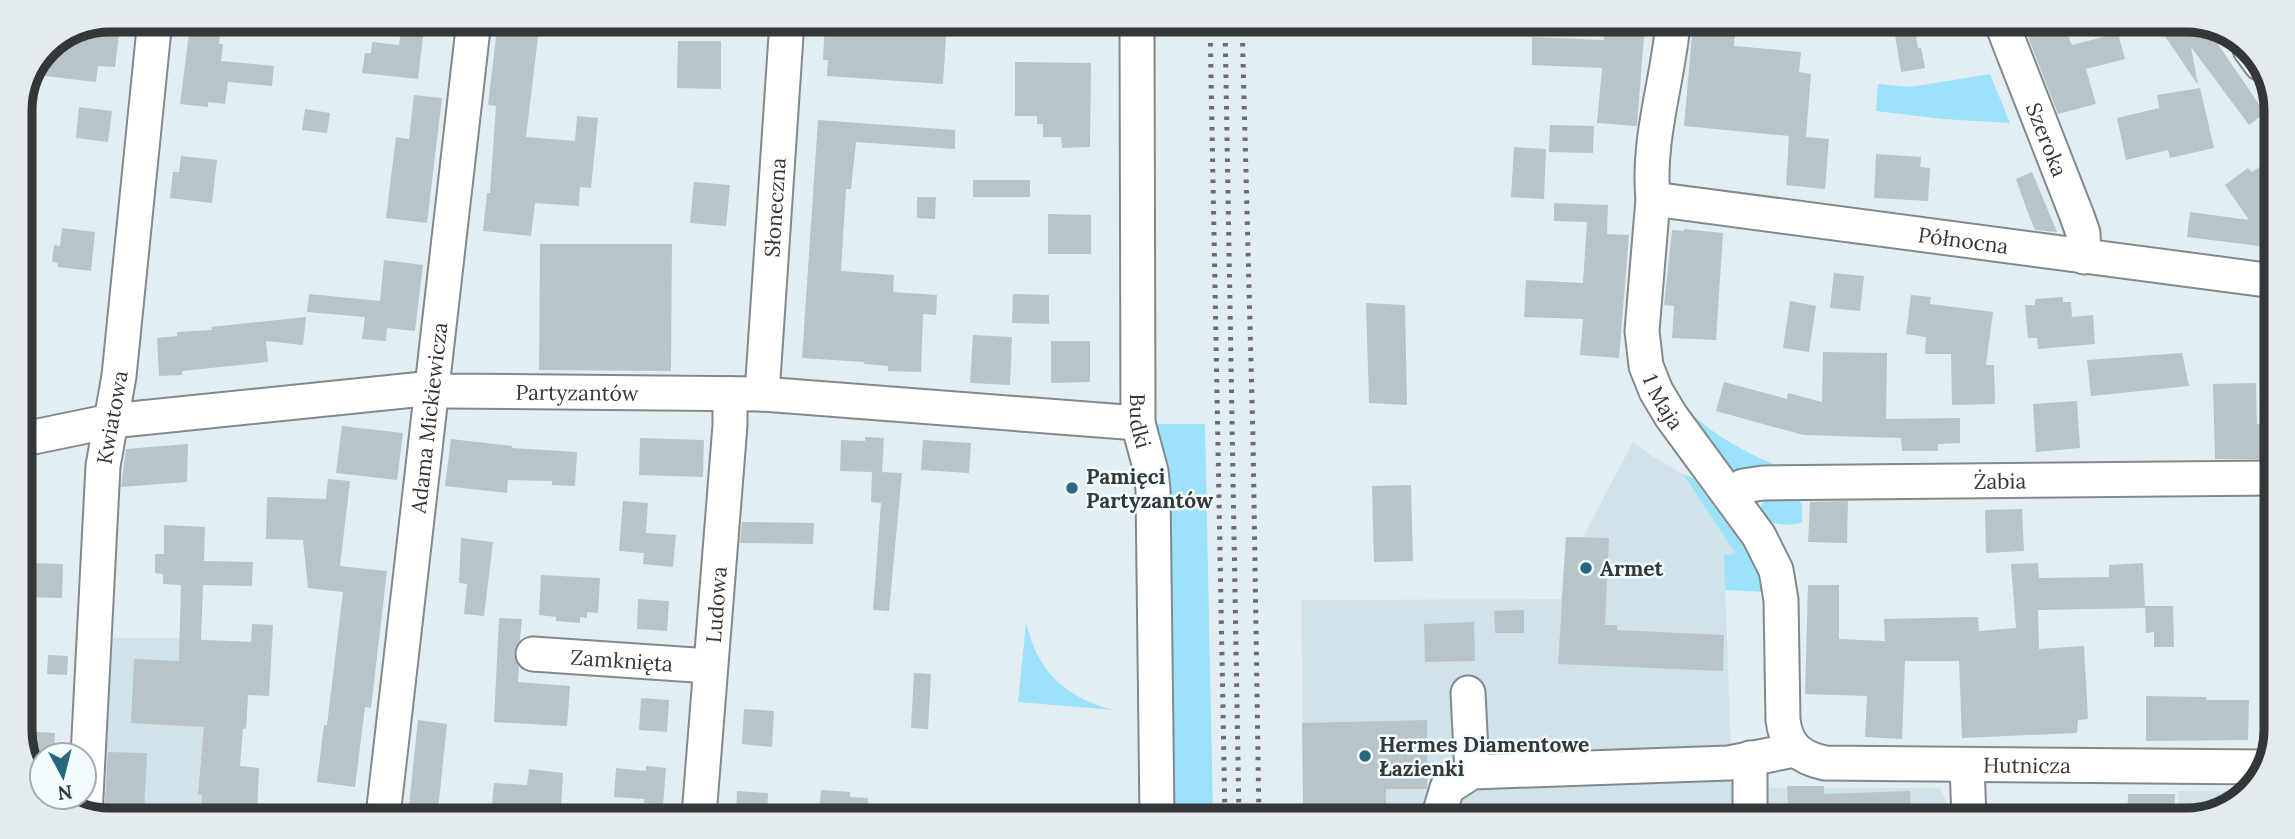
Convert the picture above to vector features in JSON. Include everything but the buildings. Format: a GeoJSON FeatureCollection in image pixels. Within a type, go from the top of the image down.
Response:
{"type":"FeatureCollection","features":[{"type":"Feature","properties":{"kind":"street","name":"Kwiatowa"},"geometry":{"type":"LineString","coordinates":[[86,803],[103,466],[119,376],[154,32]]}},
{"type":"Feature","properties":{"kind":"street","name":"Adama Mickiewicza"},"geometry":{"type":"LineString","coordinates":[[384,808],[473,32]]}},
{"type":"Feature","properties":{"kind":"street","name":"Słoneczna"},"geometry":{"type":"LineString","coordinates":[[762,394],[786,32]]}},
{"type":"Feature","properties":{"kind":"street","name":"Budki"},"geometry":{"type":"LineString","coordinates":[[1137,32],[1139,423],[1153,490],[1157,808]]}},
{"type":"Feature","properties":{"kind":"street","name":"1 Maja"},"geometry":{"type":"LineString","coordinates":[[1672,32],[1670,56],[1659,105],[1651,184],[1653,200],[1642,331],[1646,366],[1656,391],[1671,415],[1766,547],[1776,570],[1781,600],[1784,732],[1794,750]]}},
{"type":"Feature","properties":{"kind":"street","name":"Szeroka"},"geometry":{"type":"LineString","coordinates":[[2005,32],[2083,233],[2084,257]]}},
{"type":"Feature","properties":{"kind":"street","name":"Północna"},"geometry":{"type":"LineString","coordinates":[[1653,200],[2263,280]]}},
{"type":"Feature","properties":{"kind":"street","name":"Partyzantów"},"geometry":{"type":"LineString","coordinates":[[32,437],[111,421],[433,388],[447,391],[762,394],[1139,423]]}},
{"type":"Feature","properties":{"kind":"street","name":"Ludowa"},"geometry":{"type":"LineString","coordinates":[[700,808],[730,425],[730,394]]}},
{"type":"Feature","properties":{"kind":"street","name":"Żabia"},"geometry":{"type":"LineString","coordinates":[[1730,495],[1744,486],[1763,483],[2264,478]]}},
{"type":"Feature","properties":{"kind":"street","name":"Zamknięta"},"geometry":{"type":"LineString","coordinates":[[533,654],[710,666]]}},
{"type":"Feature","properties":{"kind":"street"},"geometry":{"type":"LineString","coordinates":[[1468,693],[1472,772]]}},
{"type":"Feature","properties":{"kind":"street"},"geometry":{"type":"LineString","coordinates":[[1441,808],[1447,788],[1472,772],[1729,763],[1794,750]]}},
{"type":"Feature","properties":{"kind":"street","name":"Hutnicza"},"geometry":{"type":"LineString","coordinates":[[1794,750],[1806,758],[1825,763],[2253,767]]}},
{"type":"Feature","properties":{"kind":"street"},"geometry":{"type":"LineString","coordinates":[[1750,758],[1750,808]]}},
{"type":"Feature","properties":{"kind":"street"},"geometry":{"type":"LineString","coordinates":[[1967,765],[1969,808]]}},
{"type":"Feature","properties":{"kind":"shaded area"},"geometry":{"type":"Polygon","coordinates":[[[1990,74],[2010,123],[1876,111],[1878,84],[1910,87],[1990,74]]]}},
{"type":"Feature","properties":{"kind":"shaded area"},"geometry":{"type":"Polygon","coordinates":[[[1659,364],[1682,402],[1704,424],[1746,451],[1789,471],[1727,470],[1682,414],[1659,364]]]}},
{"type":"Feature","properties":{"kind":"shaded area"},"geometry":{"type":"Polygon","coordinates":[[[1153,424],[1205,424],[1213,808],[1168,808],[1153,424]]]}},
{"type":"Feature","properties":{"kind":"shaded area"},"geometry":{"type":"Polygon","coordinates":[[[1633,442],[1683,474],[1737,555],[1724,555],[1731,752],[1771,788],[1940,788],[1949,808],[1304,808],[1301,600],[1561,599],[1566,537],[1583,537],[1633,442]]]}},
{"type":"Feature","properties":{"kind":"shaded area"},"geometry":{"type":"Polygon","coordinates":[[[1683,474],[1693,478],[1747,551],[1752,549],[1769,592],[1725,590],[1724,555],[1736,554],[1683,474]]]}},
{"type":"Feature","properties":{"kind":"shaded area"},"geometry":{"type":"Polygon","coordinates":[[[1799,492],[1802,522],[1785,525],[1768,520],[1763,523],[1759,510],[1766,497],[1799,492]]]}},
{"type":"Feature","properties":{"kind":"shaded area"},"geometry":{"type":"Polygon","coordinates":[[[1026,624],[1039,658],[1055,679],[1076,695],[1114,710],[1018,702],[1026,624]]]}},
{"type":"Feature","properties":{"kind":"shaded area"},"geometry":{"type":"Polygon","coordinates":[[[112,638],[250,642],[246,729],[243,729],[236,808],[104,808],[112,638]]]}},
{"type":"Feature","properties":{"kind":"shaded area"},"geometry":{"type":"Polygon","coordinates":[[[2178,791],[2233,791],[2211,803],[2179,808],[2178,791]]]}},
{"type":"Feature","properties":{"kind":"railway"},"geometry":{"type":"LineString","coordinates":[[1210,32],[1225,808]]}},
{"type":"Feature","properties":{"kind":"railway"},"geometry":{"type":"LineString","coordinates":[[1225,32],[1239,808]]}},
{"type":"Feature","properties":{"kind":"railway"},"geometry":{"type":"LineString","coordinates":[[1242,32],[1259,808]]}},
{"type":"Feature","properties":{"kind":"place","name":"Pamięci Partyzantów"},"geometry":{"type":"Point","coordinates":[1072,488]}},
{"type":"Feature","properties":{"kind":"place","name":"Armet"},"geometry":{"type":"Point","coordinates":[1586,568]}},
{"type":"Feature","properties":{"kind":"place","name":"Hermes Diamentowe Łazienki"},"geometry":{"type":"Point","coordinates":[1365,756]}}]}
